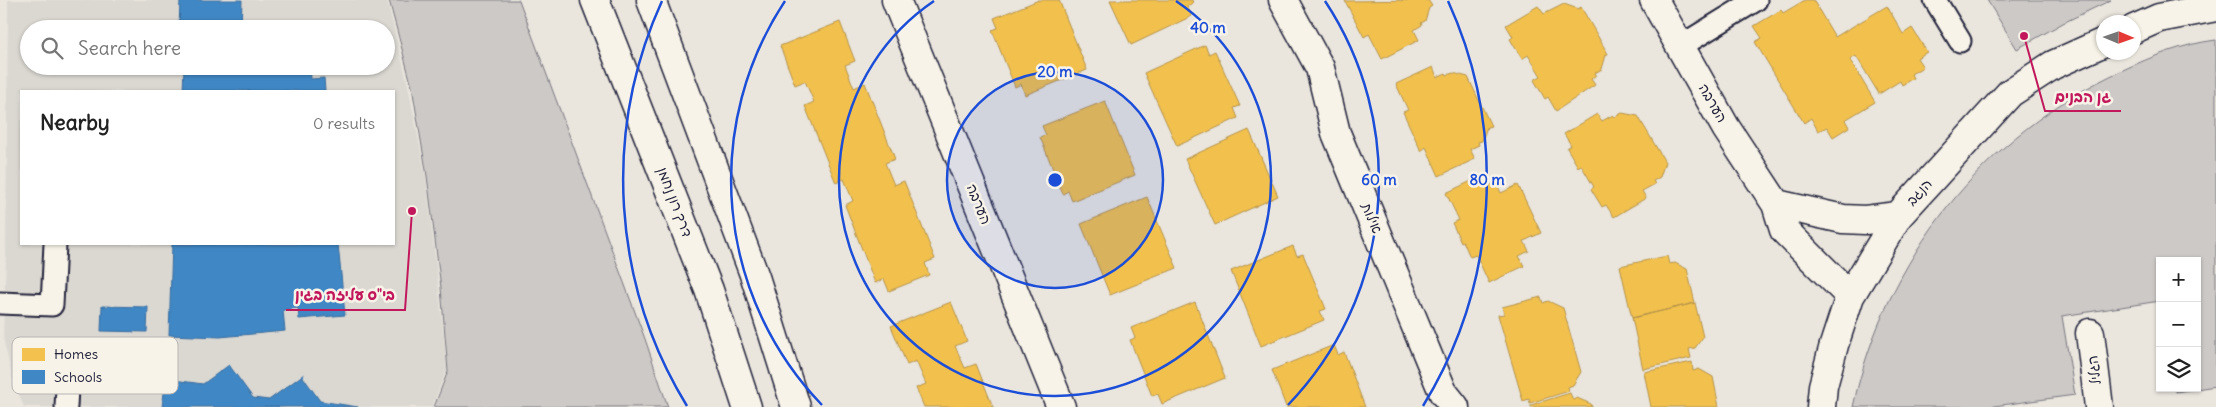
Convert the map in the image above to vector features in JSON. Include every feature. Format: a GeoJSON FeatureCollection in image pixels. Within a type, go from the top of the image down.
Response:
{"type":"FeatureCollection","features":[{"type":"Feature","properties":{"kind":"street","name":"דרך רון נחמן"},"geometry":{"type":"LineString","coordinates":[[596,0],[709,290],[747,407]]}},
{"type":"Feature","properties":{"kind":"street"},"geometry":{"type":"LineString","coordinates":[[651,0],[755,277],[796,407]]}},
{"type":"Feature","properties":{"kind":"street","name":"הערבה"},"geometry":{"type":"LineString","coordinates":[[896,0],[1061,407]]}},
{"type":"Feature","properties":{"kind":"street","name":"אילות"},"geometry":{"type":"LineString","coordinates":[[1283,0],[1320,68],[1336,134],[1444,392],[1455,407]]}},
{"type":"Feature","properties":{"kind":"street","name":"הערבה"},"geometry":{"type":"LineString","coordinates":[[1654,0],[1726,128],[1776,204],[1784,230],[1850,296]]}},
{"type":"Feature","properties":{"kind":"street"},"geometry":{"type":"LineString","coordinates":[[2141,26],[2159,18],[2216,6]]}},
{"type":"Feature","properties":{"kind":"street","name":"הנגב"},"geometry":{"type":"LineString","coordinates":[[1820,407],[1834,344],[1850,296],[1898,216],[2010,93],[2052,65],[2096,46]]}},
{"type":"Feature","properties":{"kind":"street"},"geometry":{"type":"LineString","coordinates":[[1776,204],[1843,220],[1865,220],[1898,216]]}},
{"type":"Feature","properties":{"kind":"street","name":"הגליל"},"geometry":{"type":"LineString","coordinates":[[2090,333],[2100,407]]}},
{"type":"Feature","properties":{"kind":"lane"},"geometry":{"type":"LineString","coordinates":[[1681,46],[1756,0]]}},
{"type":"Feature","properties":{"kind":"lane"},"geometry":{"type":"LineString","coordinates":[[1935,0],[1960,40]]}},
{"type":"Feature","properties":{"kind":"lane"},"geometry":{"type":"LineString","coordinates":[[0,303],[52,305],[55,245]]}},
{"type":"Feature","properties":{"kind":"lane"},"geometry":{"type":"LineString","coordinates":[[66,407],[67,394]]}},
{"type":"Feature","properties":{"kind":"shaded area"},"geometry":{"type":"Polygon","coordinates":[[[8,0],[387,0],[392,20],[20,20],[20,75],[395,75],[395,32],[408,85],[426,178],[447,369],[432,407],[24,407],[19,394],[178,394],[178,337],[12,337],[12,377],[3,337],[6,257],[8,0]]]}},
{"type":"Feature","properties":{"kind":"shaded area"},"geometry":{"type":"Polygon","coordinates":[[[389,0],[519,0],[645,339],[668,407],[434,407],[448,371],[441,288],[427,176],[412,87],[389,0]]]}},
{"type":"Feature","properties":{"kind":"shaded area"},"geometry":{"type":"Polygon","coordinates":[[[1987,0],[2111,0],[2063,23],[2017,49],[1987,0]]]}},
{"type":"Feature","properties":{"kind":"shaded area"},"geometry":{"type":"Polygon","coordinates":[[[2216,40],[2216,386],[2201,388],[2201,257],[2156,257],[2156,302],[2062,316],[2075,395],[1987,407],[1853,407],[1868,353],[1889,301],[1916,252],[1948,207],[1985,165],[2027,128],[2073,96],[2157,55],[2192,44],[2216,40]]]}},
{"type":"Feature","properties":{"kind":"building: Homes"},"geometry":{"type":"Polygon","coordinates":[[[1039,0],[1059,0],[1087,70],[1025,95],[1021,84],[1015,87],[992,30],[998,28],[994,18],[1039,0]]]}},
{"type":"Feature","properties":{"kind":"building: Homes"},"geometry":{"type":"Polygon","coordinates":[[[1110,0],[1192,0],[1193,3],[1187,6],[1192,16],[1131,45],[1110,0]]]}},
{"type":"Feature","properties":{"kind":"building: Homes"},"geometry":{"type":"Polygon","coordinates":[[[1428,0],[1432,6],[1429,8],[1425,21],[1414,30],[1419,40],[1382,59],[1369,34],[1364,37],[1345,1],[1428,0]]]}},
{"type":"Feature","properties":{"kind":"building: Homes"},"geometry":{"type":"Polygon","coordinates":[[[1805,0],[1813,0],[1835,37],[1887,6],[1903,34],[1912,28],[1927,52],[1917,58],[1923,67],[1911,74],[1913,78],[1902,85],[1900,81],[1879,94],[1856,56],[1850,60],[1875,102],[1845,120],[1849,127],[1833,137],[1827,127],[1818,131],[1811,118],[1804,123],[1755,42],[1762,38],[1754,26],[1781,10],[1783,13],[1805,0]]]}},
{"type":"Feature","properties":{"kind":"building: Homes"},"geometry":{"type":"Polygon","coordinates":[[[1564,4],[1578,9],[1581,7],[1608,54],[1602,69],[1595,73],[1596,75],[1591,79],[1595,85],[1556,111],[1548,97],[1545,99],[1534,80],[1541,76],[1528,55],[1522,59],[1510,39],[1513,37],[1506,25],[1538,6],[1544,14],[1564,4]]]}},
{"type":"Feature","properties":{"kind":"building: Homes"},"geometry":{"type":"Polygon","coordinates":[[[840,22],[855,61],[845,65],[854,88],[865,83],[895,159],[885,163],[894,185],[904,181],[935,259],[925,263],[929,275],[889,291],[884,279],[875,283],[845,205],[853,201],[844,179],[836,183],[805,106],[814,102],[805,81],[795,85],[780,46],[840,22]]]}},
{"type":"Feature","properties":{"kind":"building: Homes"},"geometry":{"type":"Polygon","coordinates":[[[1205,45],[1209,54],[1215,51],[1240,106],[1234,108],[1238,118],[1177,146],[1144,73],[1205,45]]]}},
{"type":"Feature","properties":{"kind":"building: Homes"},"geometry":{"type":"Polygon","coordinates":[[[1433,67],[1437,77],[1446,73],[1447,75],[1453,73],[1468,77],[1491,126],[1487,127],[1482,141],[1478,142],[1479,145],[1470,149],[1475,159],[1439,176],[1426,147],[1421,151],[1403,112],[1408,110],[1396,84],[1433,67]]]}},
{"type":"Feature","properties":{"kind":"building: Homes"},"geometry":{"type":"Polygon","coordinates":[[[1105,101],[1135,175],[1072,201],[1068,191],[1063,194],[1040,137],[1046,135],[1042,126],[1105,101]]]}},
{"type":"Feature","properties":{"kind":"building: Homes"},"geometry":{"type":"Polygon","coordinates":[[[1622,113],[1638,116],[1665,162],[1660,177],[1653,181],[1655,184],[1642,191],[1646,198],[1614,217],[1606,205],[1602,207],[1591,189],[1594,187],[1581,165],[1578,167],[1567,148],[1571,145],[1564,134],[1597,114],[1602,121],[1622,113]]]}},
{"type":"Feature","properties":{"kind":"building: Homes"},"geometry":{"type":"Polygon","coordinates":[[[1249,130],[1278,196],[1215,225],[1185,159],[1249,130]]]}},
{"type":"Feature","properties":{"kind":"building: Homes"},"geometry":{"type":"Polygon","coordinates":[[[1482,176],[1487,187],[1496,182],[1501,193],[1518,185],[1541,233],[1524,241],[1529,251],[1519,256],[1524,266],[1489,283],[1476,255],[1470,257],[1463,241],[1461,242],[1452,223],[1459,220],[1446,193],[1482,176]]]}},
{"type":"Feature","properties":{"kind":"building: Homes"},"geometry":{"type":"Polygon","coordinates":[[[1147,197],[1177,268],[1110,295],[1081,224],[1147,197]]]}},
{"type":"Feature","properties":{"kind":"building: Homes"},"geometry":{"type":"Polygon","coordinates":[[[1293,246],[1297,256],[1303,254],[1326,309],[1320,311],[1324,320],[1261,346],[1231,271],[1293,246]]]}},
{"type":"Feature","properties":{"kind":"building: Homes"},"geometry":{"type":"Polygon","coordinates":[[[1667,256],[1669,264],[1675,263],[1687,269],[1695,303],[1632,318],[1620,266],[1667,256]]]}},
{"type":"Feature","properties":{"kind":"building: Homes"},"geometry":{"type":"Polygon","coordinates":[[[1541,297],[1543,303],[1548,301],[1563,308],[1581,372],[1573,385],[1568,387],[1569,391],[1530,403],[1529,399],[1523,401],[1498,315],[1504,314],[1502,307],[1541,297]]]}},
{"type":"Feature","properties":{"kind":"building: Homes"},"geometry":{"type":"Polygon","coordinates":[[[951,302],[967,341],[955,346],[965,368],[976,364],[993,407],[924,407],[916,388],[926,384],[916,361],[907,365],[891,326],[951,302]]]}},
{"type":"Feature","properties":{"kind":"building: Homes"},"geometry":{"type":"Polygon","coordinates":[[[1195,302],[1225,378],[1162,404],[1158,394],[1152,396],[1130,340],[1135,338],[1131,328],[1195,302]]]}},
{"type":"Feature","properties":{"kind":"building: Homes"},"geometry":{"type":"Polygon","coordinates":[[[1695,303],[1703,337],[1695,348],[1689,349],[1691,358],[1643,369],[1632,318],[1695,303]]]}},
{"type":"Feature","properties":{"kind":"building: Homes"},"geometry":{"type":"Polygon","coordinates":[[[1334,345],[1338,355],[1344,352],[1365,407],[1286,407],[1272,370],[1334,345]]]}},
{"type":"Feature","properties":{"kind":"building: Homes"},"geometry":{"type":"Polygon","coordinates":[[[1692,362],[1693,371],[1699,369],[1713,377],[1719,407],[1651,407],[1644,372],[1692,362]]]}},
{"type":"Feature","properties":{"kind":"building: Homes"},"geometry":{"type":"Polygon","coordinates":[[[1570,393],[1573,400],[1577,398],[1591,404],[1592,407],[1531,407],[1531,405],[1570,393]]]}},
{"type":"Feature","properties":{"kind":"building: Schools"},"geometry":{"type":"Polygon","coordinates":[[[180,0],[242,0],[241,20],[179,20],[180,0]]]}},
{"type":"Feature","properties":{"kind":"building: Schools"},"geometry":{"type":"Polygon","coordinates":[[[184,75],[311,75],[311,79],[324,78],[325,90],[183,90],[184,75]]]}},
{"type":"Feature","properties":{"kind":"building: Schools"},"geometry":{"type":"Polygon","coordinates":[[[172,245],[338,245],[345,315],[299,319],[298,308],[283,310],[285,331],[220,337],[169,335],[172,245]]]}},
{"type":"Feature","properties":{"kind":"building: Schools"},"geometry":{"type":"Polygon","coordinates":[[[102,306],[148,307],[147,332],[101,331],[102,306]]]}},
{"type":"Feature","properties":{"kind":"building: Schools"},"geometry":{"type":"Polygon","coordinates":[[[229,365],[253,398],[269,400],[304,374],[303,377],[320,401],[358,407],[162,407],[164,394],[178,394],[178,381],[203,384],[229,365]]]}},
{"type":"Feature","properties":{"kind":"place","name":"גן הבנים"},"geometry":{"type":"Point","coordinates":[2024,36]}},
{"type":"Feature","properties":{"kind":"place","name":"בי\"ס עליזה בגין"},"geometry":{"type":"Point","coordinates":[412,211]}}]}
